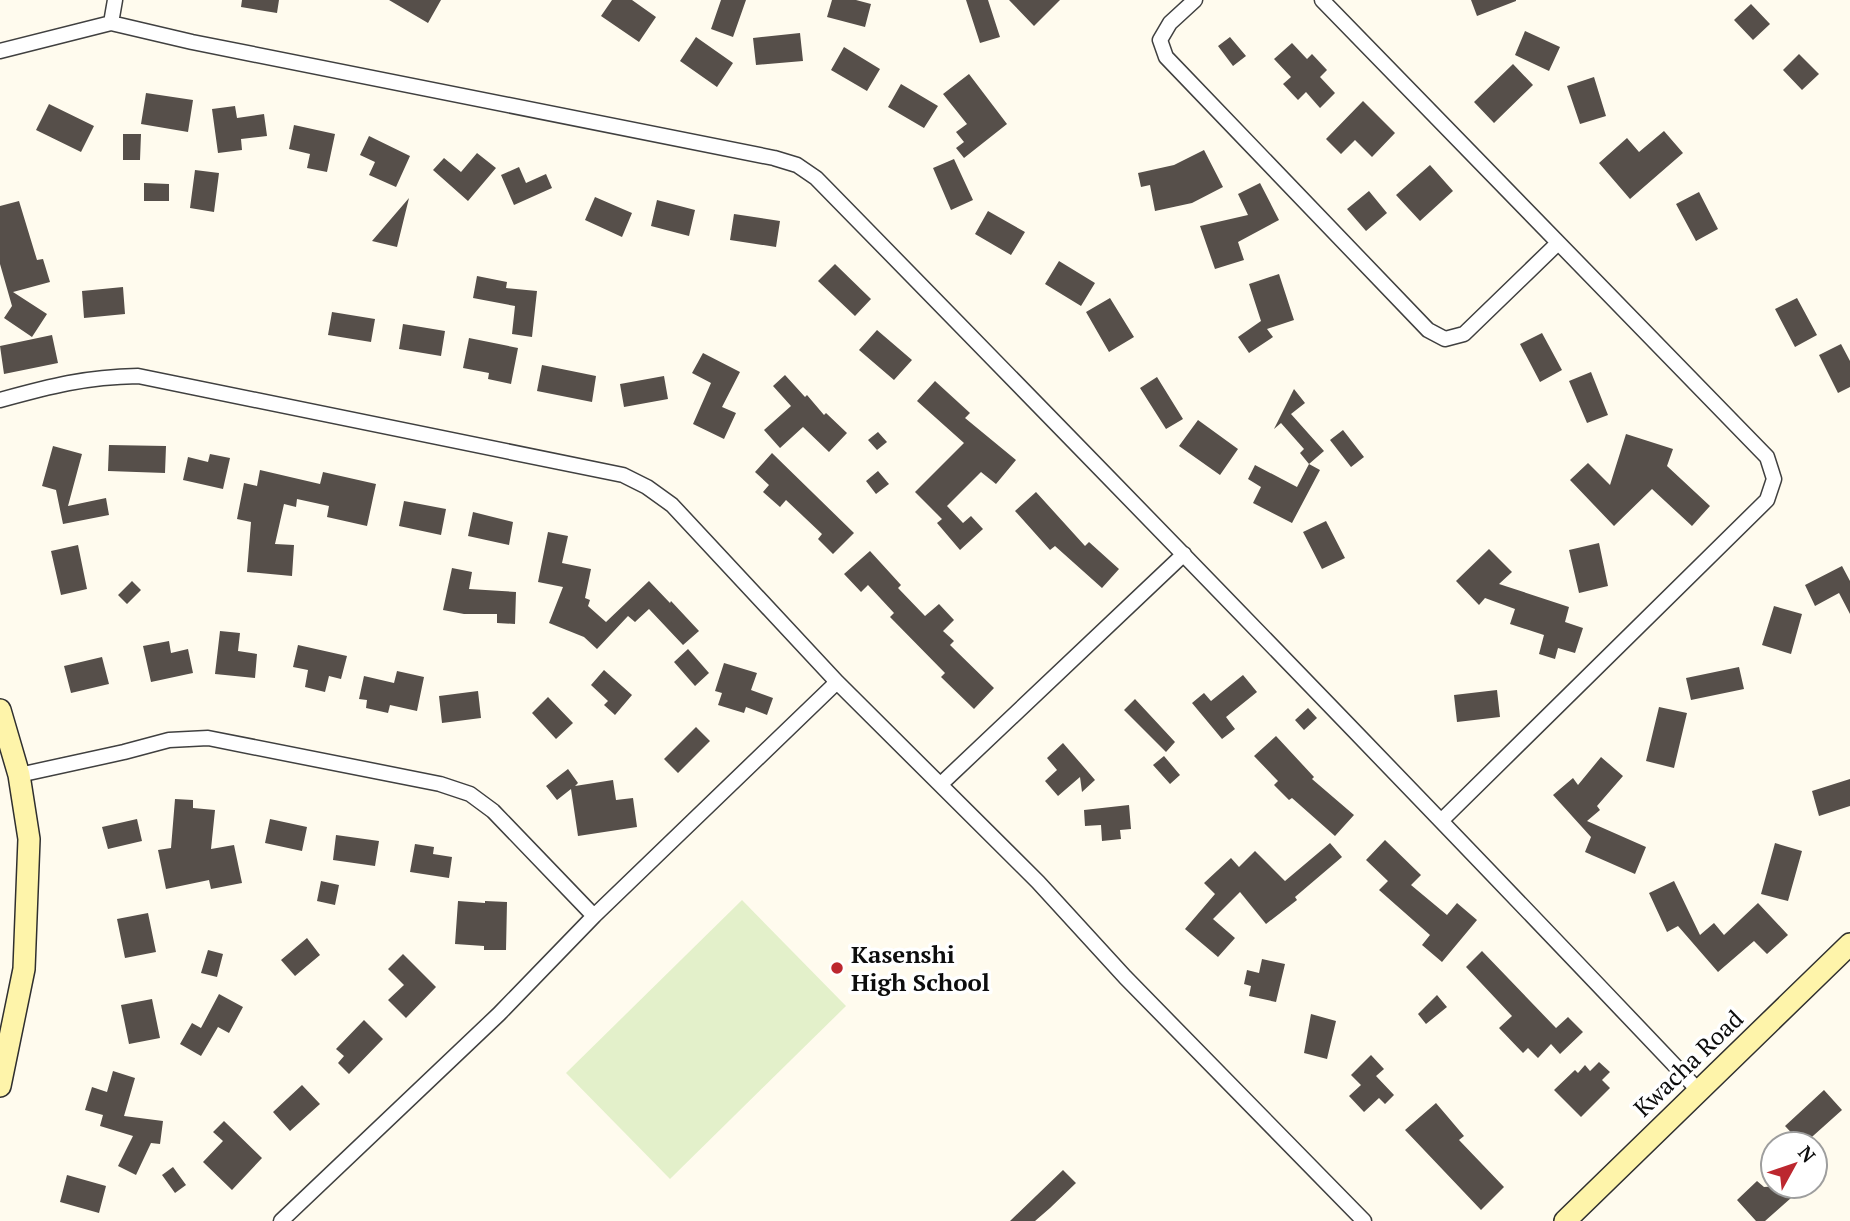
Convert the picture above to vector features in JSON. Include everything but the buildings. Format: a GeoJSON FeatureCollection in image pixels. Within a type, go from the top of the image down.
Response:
{"type":"FeatureCollection","features":[{"type":"Feature","properties":{"kind":"main road"},"geometry":{"type":"LineString","coordinates":[[0,710],[19,775],[29,839],[24,969],[0,1086]]}},
{"type":"Feature","properties":{"kind":"main road","name":"Kwacha Road"},"geometry":{"type":"LineString","coordinates":[[1564,1221],[1850,944]]}},
{"type":"Feature","properties":{"kind":"street"},"geometry":{"type":"LineString","coordinates":[[111,23],[115,0]]}},
{"type":"Feature","properties":{"kind":"street"},"geometry":{"type":"LineString","coordinates":[[1195,0],[1170,23],[1160,40],[1166,57],[1428,330],[1444,339],[1464,334],[1558,243]]}},
{"type":"Feature","properties":{"kind":"street"},"geometry":{"type":"LineString","coordinates":[[1322,0],[1767,457],[1774,479],[1767,500],[1442,820]]}},
{"type":"Feature","properties":{"kind":"street"},"geometry":{"type":"LineString","coordinates":[[0,51],[111,23],[192,42],[774,158],[797,165],[826,188],[1184,554],[1442,820],[1698,1090]]}},
{"type":"Feature","properties":{"kind":"street"},"geometry":{"type":"LineString","coordinates":[[0,400],[61,383],[99,377],[138,376],[623,475],[647,487],[672,505],[837,682],[1038,882],[1125,977],[1364,1221]]}},
{"type":"Feature","properties":{"kind":"street"},"geometry":{"type":"LineString","coordinates":[[942,784],[1184,554]]}},
{"type":"Feature","properties":{"kind":"street"},"geometry":{"type":"LineString","coordinates":[[281,1221],[479,1033],[594,916],[837,682]]}},
{"type":"Feature","properties":{"kind":"street"},"geometry":{"type":"LineString","coordinates":[[19,775],[169,740],[208,738],[440,785],[470,794],[494,811],[594,916]]}},
{"type":"Feature","properties":{"kind":"green space"},"geometry":{"type":"Polygon","coordinates":[[[742,900],[846,1006],[670,1179],[566,1073],[742,900]]]}},
{"type":"Feature","properties":{"kind":"place","name":"Kasenshi High School"},"geometry":{"type":"Point","coordinates":[837,968]}}]}
